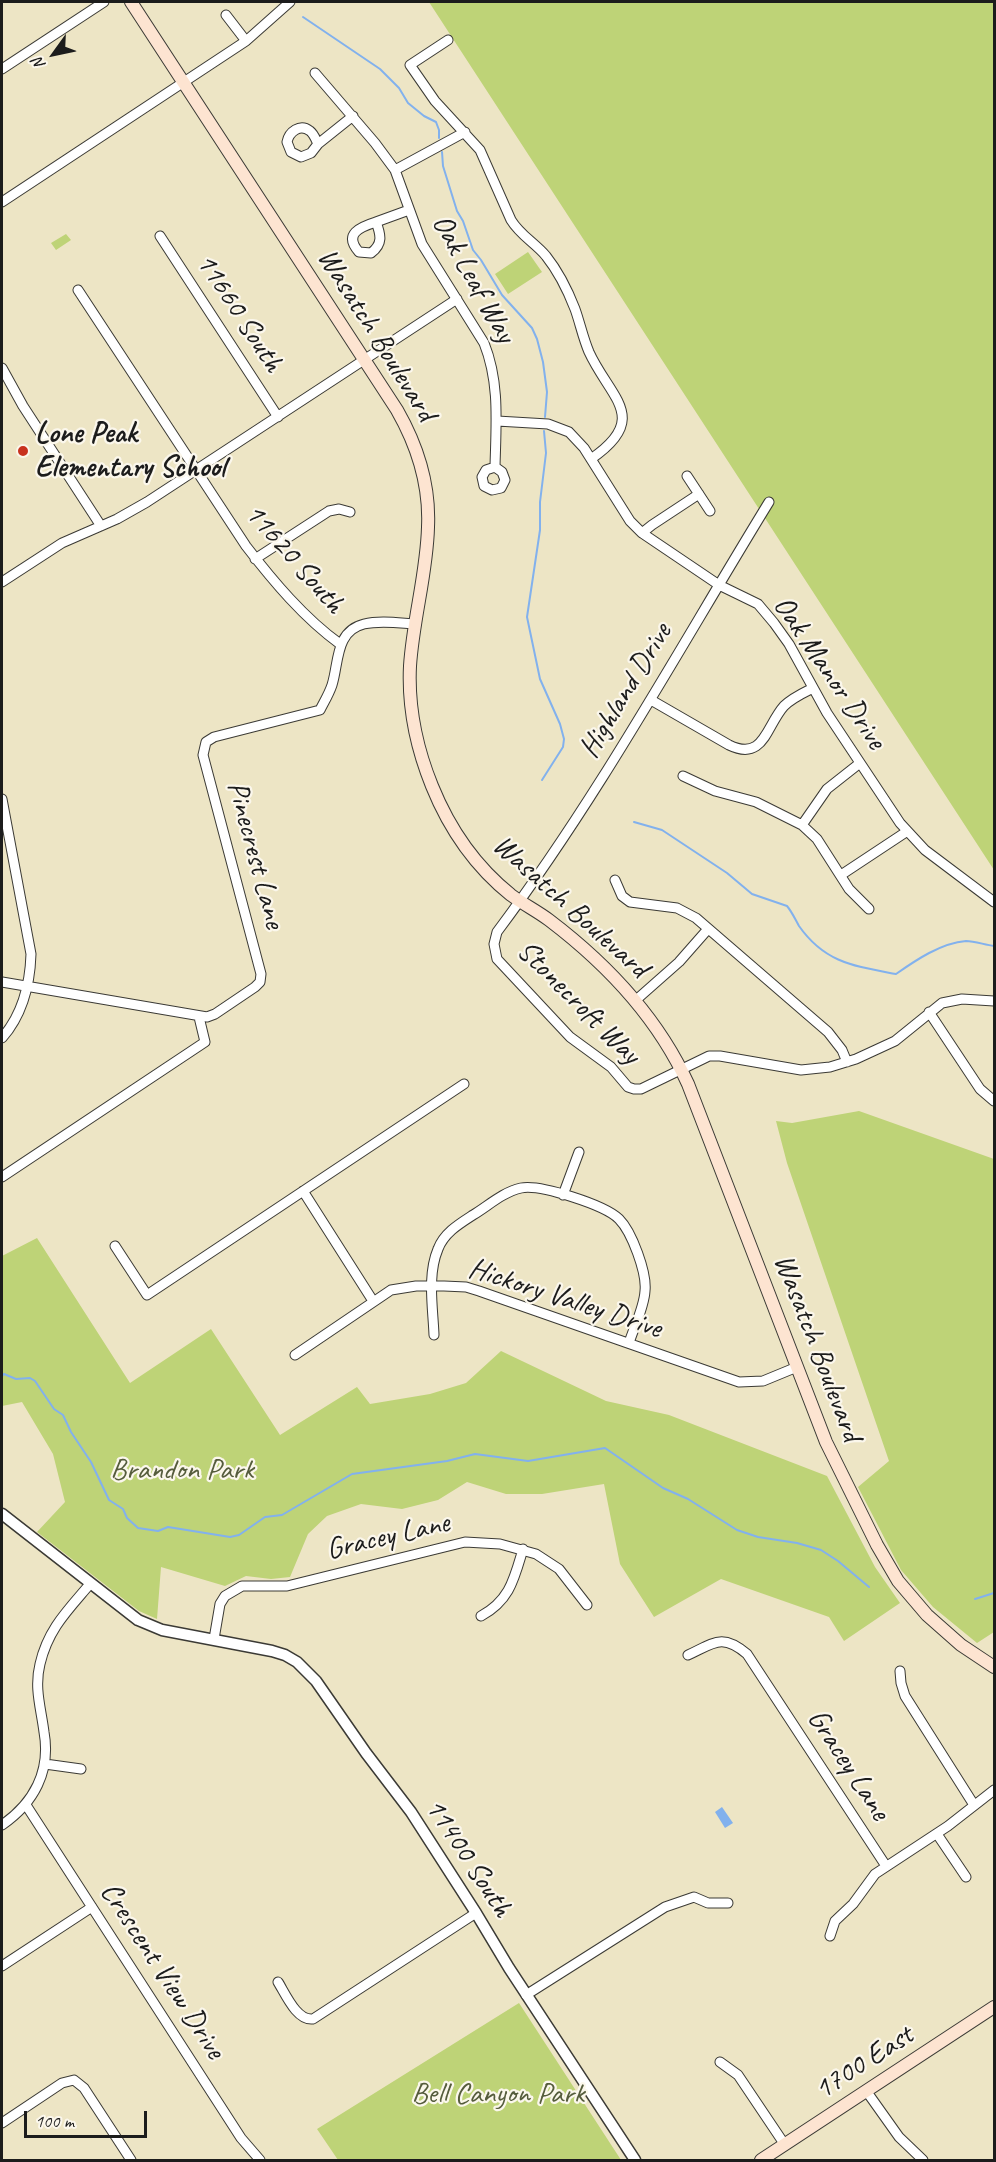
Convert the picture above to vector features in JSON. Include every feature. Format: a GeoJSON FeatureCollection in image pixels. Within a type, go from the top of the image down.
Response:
{"type":"FeatureCollection","features":[{"type":"Feature","properties":{"kind":"main road","name":"Wasatch Boulevard"},"geometry":{"type":"LineString","coordinates":[[131,2],[365,360],[405,423],[414,443],[425,482],[428,527],[411,658],[411,688],[417,738],[439,803],[461,841],[486,872],[520,902],[568,936],[636,1000],[660,1031],[681,1068],[836,1464],[891,1570],[915,1603],[939,1626],[961,1645],[994,1666]]}},
{"type":"Feature","properties":{"kind":"main road","name":"1700 East"},"geometry":{"type":"LineString","coordinates":[[761,2160],[994,2007]]}},
{"type":"Feature","properties":{"kind":"street"},"geometry":{"type":"LineString","coordinates":[[2,69],[104,2]]}},
{"type":"Feature","properties":{"kind":"street"},"geometry":{"type":"LineString","coordinates":[[2,202],[246,41],[290,2]]}},
{"type":"Feature","properties":{"kind":"street"},"geometry":{"type":"LineString","coordinates":[[226,15],[246,41]]}},
{"type":"Feature","properties":{"kind":"street"},"geometry":{"type":"LineString","coordinates":[[448,40],[410,65],[435,101],[465,132],[485,159],[505,210],[516,228],[546,256],[559,277],[572,302],[589,352],[621,407],[622,421],[619,433],[612,443],[591,459]]}},
{"type":"Feature","properties":{"kind":"street","name":"Oak Leaf Way"},"geometry":{"type":"LineString","coordinates":[[315,73],[394,170],[422,244],[484,343],[491,360],[496,388],[495,467]]}},
{"type":"Feature","properties":{"kind":"street"},"geometry":{"type":"LineString","coordinates":[[318,144],[352,116]]}},
{"type":"Feature","properties":{"kind":"street"},"geometry":{"type":"LineString","coordinates":[[394,170],[465,132]]}},
{"type":"Feature","properties":{"kind":"street"},"geometry":{"type":"LineString","coordinates":[[376,222],[409,210]]}},
{"type":"Feature","properties":{"kind":"street","name":"11660 South"},"geometry":{"type":"LineString","coordinates":[[160,236],[278,417]]}},
{"type":"Feature","properties":{"kind":"street","name":"11620 South"},"geometry":{"type":"LineString","coordinates":[[78,290],[255,559],[327,635],[340,644]]}},
{"type":"Feature","properties":{"kind":"street"},"geometry":{"type":"LineString","coordinates":[[2,582],[62,543],[140,507],[457,299]]}},
{"type":"Feature","properties":{"kind":"street"},"geometry":{"type":"LineString","coordinates":[[2,368],[23,406],[101,526]]}},
{"type":"Feature","properties":{"kind":"street","name":"Oak Manor Drive"},"geometry":{"type":"LineString","coordinates":[[496,421],[548,423],[569,432],[591,459],[630,521],[642,533],[718,585],[758,604],[789,644],[827,713],[906,832],[925,850],[994,902]]}},
{"type":"Feature","properties":{"kind":"street"},"geometry":{"type":"LineString","coordinates":[[687,476],[710,512]]}},
{"type":"Feature","properties":{"kind":"street"},"geometry":{"type":"LineString","coordinates":[[642,533],[699,494]]}},
{"type":"Feature","properties":{"kind":"street","name":"Highland Drive"},"geometry":{"type":"LineString","coordinates":[[520,902],[557,850],[651,700],[769,502]]}},
{"type":"Feature","properties":{"kind":"street"},"geometry":{"type":"LineString","coordinates":[[255,559],[329,511],[339,509],[350,512]]}},
{"type":"Feature","properties":{"kind":"street"},"geometry":{"type":"LineString","coordinates":[[340,644],[353,629],[362,624],[415,624]]}},
{"type":"Feature","properties":{"kind":"street","name":"Pinecrest Lane"},"geometry":{"type":"LineString","coordinates":[[199,1017],[215,1014],[260,982],[261,974],[203,755],[206,742],[214,737],[320,710],[332,685],[340,644]]}},
{"type":"Feature","properties":{"kind":"street"},"geometry":{"type":"LineString","coordinates":[[651,700],[729,745],[743,750],[751,749],[761,742],[786,704],[813,688]]}},
{"type":"Feature","properties":{"kind":"street"},"geometry":{"type":"LineString","coordinates":[[802,825],[827,789],[860,763]]}},
{"type":"Feature","properties":{"kind":"street"},"geometry":{"type":"LineString","coordinates":[[683,776],[716,792],[756,802],[802,825],[817,839],[849,889],[869,909]]}},
{"type":"Feature","properties":{"kind":"street"},"geometry":{"type":"LineString","coordinates":[[2,799],[31,954],[28,987],[16,1018],[2,1038]]}},
{"type":"Feature","properties":{"kind":"street"},"geometry":{"type":"LineString","coordinates":[[841,875],[906,832]]}},
{"type":"Feature","properties":{"kind":"street"},"geometry":{"type":"LineString","coordinates":[[615,880],[622,897],[630,902],[677,908],[696,918],[828,1032],[842,1050],[847,1062]]}},
{"type":"Feature","properties":{"kind":"street","name":"Stonecroft Way"},"geometry":{"type":"LineString","coordinates":[[520,902],[494,939],[495,955],[503,968],[570,1036],[611,1067],[628,1087],[641,1089],[681,1068]]}},
{"type":"Feature","properties":{"kind":"street"},"geometry":{"type":"LineString","coordinates":[[636,1000],[679,962],[708,929]]}},
{"type":"Feature","properties":{"kind":"street"},"geometry":{"type":"LineString","coordinates":[[2,982],[199,1017],[205,1042],[2,1177]]}},
{"type":"Feature","properties":{"kind":"street"},"geometry":{"type":"LineString","coordinates":[[681,1068],[704,1057],[714,1055],[801,1070],[820,1069],[847,1062],[896,1041],[942,1003],[957,999],[994,1001]]}},
{"type":"Feature","properties":{"kind":"street"},"geometry":{"type":"LineString","coordinates":[[929,1012],[980,1089],[994,1101]]}},
{"type":"Feature","properties":{"kind":"street"},"geometry":{"type":"LineString","coordinates":[[115,1246],[147,1295],[464,1084]]}},
{"type":"Feature","properties":{"kind":"street"},"geometry":{"type":"LineString","coordinates":[[564,1195],[579,1152]]}},
{"type":"Feature","properties":{"kind":"street"},"geometry":{"type":"LineString","coordinates":[[434,1335],[435,1258],[438,1247],[445,1237],[454,1228],[501,1197],[521,1188],[542,1188],[610,1213],[619,1219],[631,1238],[642,1270],[645,1292],[628,1343]]}},
{"type":"Feature","properties":{"kind":"street"},"geometry":{"type":"LineString","coordinates":[[303,1191],[373,1301]]}},
{"type":"Feature","properties":{"kind":"street","name":"Hickory Valley Drive"},"geometry":{"type":"LineString","coordinates":[[295,1355],[391,1290],[402,1287],[433,1286],[466,1287],[479,1290],[739,1382],[763,1381],[797,1367]]}},
{"type":"Feature","properties":{"kind":"street","name":"11400 South"},"geometry":{"type":"LineString","coordinates":[[2,1514],[90,1584],[150,1626],[285,1655],[308,1671],[411,1812],[526,1995],[634,2160]]}},
{"type":"Feature","properties":{"kind":"street","name":"Gracey Lane"},"geometry":{"type":"LineString","coordinates":[[214,1640],[220,1604],[225,1596],[242,1586],[280,1587],[465,1542],[500,1544],[536,1554],[559,1569],[587,1605]]}},
{"type":"Feature","properties":{"kind":"street"},"geometry":{"type":"LineString","coordinates":[[481,1616],[503,1601],[512,1584],[523,1549]]}},
{"type":"Feature","properties":{"kind":"street"},"geometry":{"type":"LineString","coordinates":[[2,1825],[26,1805],[34,1793],[45,1764],[46,1747],[37,1689],[44,1647],[53,1628],[90,1584]]}},
{"type":"Feature","properties":{"kind":"street","name":"Gracey Lane"},"geometry":{"type":"LineString","coordinates":[[688,1655],[720,1642],[735,1644],[747,1654],[886,1866]]}},
{"type":"Feature","properties":{"kind":"street"},"geometry":{"type":"LineString","coordinates":[[900,1671],[905,1696],[974,1805]]}},
{"type":"Feature","properties":{"kind":"street"},"geometry":{"type":"LineString","coordinates":[[45,1764],[81,1769]]}},
{"type":"Feature","properties":{"kind":"street"},"geometry":{"type":"LineString","coordinates":[[831,1936],[835,1921],[854,1904],[875,1874],[937,1834],[994,1790]]}},
{"type":"Feature","properties":{"kind":"street","name":"Crescent View Drive"},"geometry":{"type":"LineString","coordinates":[[26,1805],[241,2138],[260,2160]]}},
{"type":"Feature","properties":{"kind":"street"},"geometry":{"type":"LineString","coordinates":[[937,1834],[966,1877]]}},
{"type":"Feature","properties":{"kind":"street"},"geometry":{"type":"LineString","coordinates":[[526,1995],[665,1907],[694,1898],[708,1903],[728,1903]]}},
{"type":"Feature","properties":{"kind":"street"},"geometry":{"type":"LineString","coordinates":[[2,1966],[92,1907]]}},
{"type":"Feature","properties":{"kind":"street"},"geometry":{"type":"LineString","coordinates":[[278,1982],[300,2016],[313,2019],[476,1913]]}},
{"type":"Feature","properties":{"kind":"street"},"geometry":{"type":"LineString","coordinates":[[720,2062],[738,2075],[784,2145]]}},
{"type":"Feature","properties":{"kind":"street"},"geometry":{"type":"LineString","coordinates":[[2,2123],[62,2083],[74,2080],[84,2088],[131,2160]]}},
{"type":"Feature","properties":{"kind":"street"},"geometry":{"type":"LineString","coordinates":[[867,2092],[899,2137],[922,2160]]}},
{"type":"Feature","properties":{"kind":"green space"},"geometry":{"type":"Polygon","coordinates":[[[429,2],[994,2],[994,870],[429,2]]]}},
{"type":"Feature","properties":{"kind":"green space"},"geometry":{"type":"Polygon","coordinates":[[[66,234],[71,240],[56,250],[51,243],[66,234]]]}},
{"type":"Feature","properties":{"kind":"green space"},"geometry":{"type":"Polygon","coordinates":[[[528,252],[542,272],[508,294],[495,274],[528,252]]]}},
{"type":"Feature","properties":{"kind":"green space"},"geometry":{"type":"Polygon","coordinates":[[[859,1111],[994,1159],[994,1632],[977,1643],[933,1607],[901,1570],[858,1487],[889,1461],[787,1163],[776,1121],[792,1123],[859,1111]]]}},
{"type":"Feature","properties":{"kind":"green space","name":"Brandon Park"},"geometry":{"type":"Polygon","coordinates":[[[37,1238],[130,1383],[211,1329],[280,1435],[357,1387],[370,1404],[430,1394],[466,1383],[501,1351],[606,1401],[669,1415],[827,1476],[875,1567],[900,1603],[844,1641],[829,1617],[721,1579],[654,1617],[620,1564],[604,1484],[542,1494],[506,1494],[467,1482],[438,1500],[402,1509],[361,1504],[327,1516],[308,1534],[290,1577],[271,1579],[246,1576],[225,1586],[161,1567],[157,1619],[139,1611],[37,1532],[65,1502],[53,1454],[22,1402],[2,1406],[2,1256],[37,1238]]]}},
{"type":"Feature","properties":{"kind":"green space","name":"Bell Canyon Park"},"geometry":{"type":"Polygon","coordinates":[[[519,2003],[621,2160],[338,2160],[317,2129],[519,2003]]]}},
{"type":"Feature","properties":{"kind":"water"},"geometry":{"type":"Polygon","coordinates":[[[722,1807],[733,1823],[725,1828],[715,1812],[722,1807]]]}},
{"type":"Feature","properties":{"kind":"waterway"},"geometry":{"type":"LineString","coordinates":[[303,17],[380,69],[399,88],[408,103],[436,122],[439,138]]}},
{"type":"Feature","properties":{"kind":"waterway"},"geometry":{"type":"LineString","coordinates":[[442,152],[443,166],[457,211],[473,250],[502,295],[532,328],[537,339],[547,392],[545,417]]}},
{"type":"Feature","properties":{"kind":"waterway"},"geometry":{"type":"LineString","coordinates":[[542,780],[563,747],[564,739],[560,724],[540,679],[527,617],[540,530],[540,502],[546,453],[544,431]]}},
{"type":"Feature","properties":{"kind":"waterway"},"geometry":{"type":"LineString","coordinates":[[634,822],[662,830],[727,873],[752,894],[787,906],[809,938],[819,948],[842,961],[896,974],[920,958],[957,942],[966,941],[994,946]]}},
{"type":"Feature","properties":{"kind":"waterway"},"geometry":{"type":"LineString","coordinates":[[2,1376],[4,1374],[16,1379],[30,1378],[35,1381],[54,1409],[63,1415],[71,1432],[91,1462],[109,1500],[123,1509],[127,1518],[138,1528],[158,1531],[168,1527],[230,1537],[239,1535],[265,1517],[282,1515],[352,1474],[447,1461],[475,1454],[528,1461],[605,1448],[663,1488],[688,1499],[737,1530],[758,1537],[797,1543],[821,1550],[869,1587]]}},
{"type":"Feature","properties":{"kind":"waterway"},"geometry":{"type":"LineString","coordinates":[[975,1599],[994,1593]]}},
{"type":"Feature","properties":{"kind":"place","name":"Lone Peak Elementary School"},"geometry":{"type":"Point","coordinates":[23,451]}}]}
